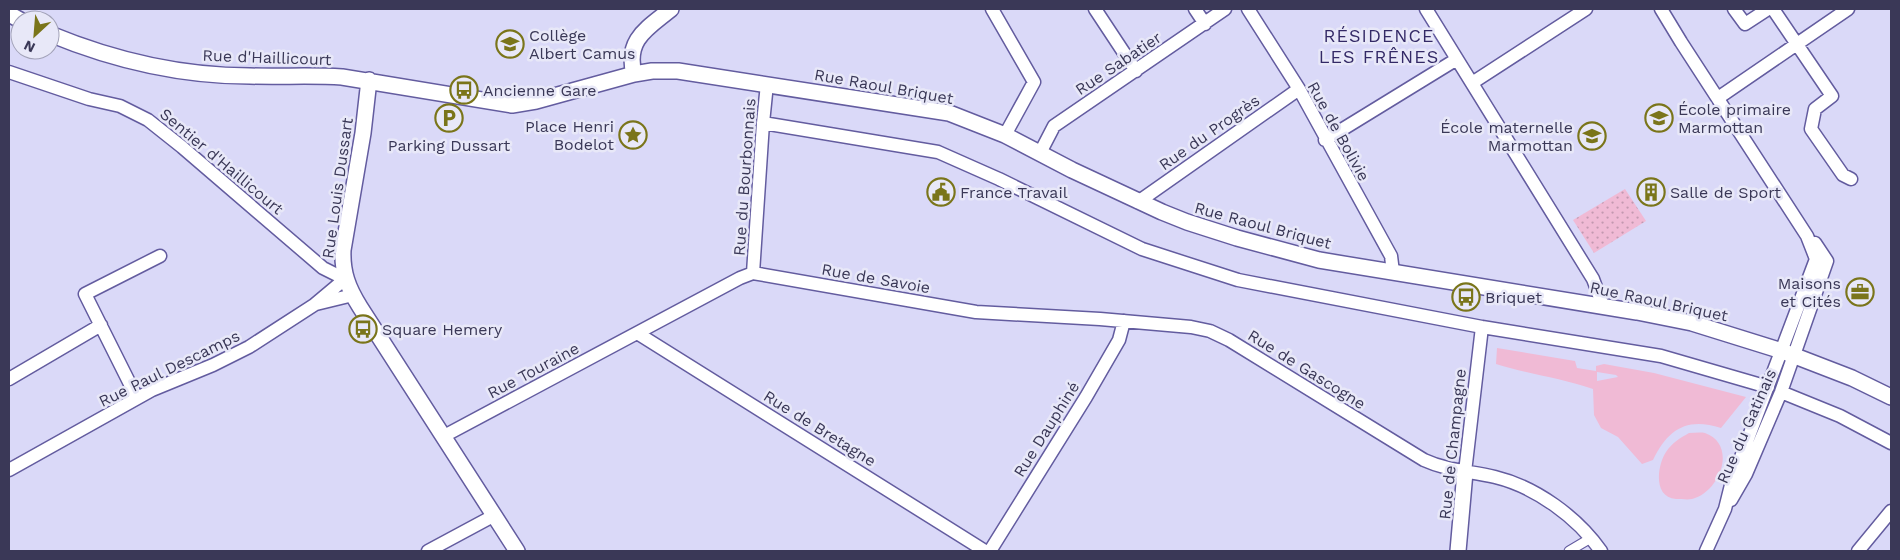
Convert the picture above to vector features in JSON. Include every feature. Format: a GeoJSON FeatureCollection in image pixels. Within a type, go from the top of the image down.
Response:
{"type":"FeatureCollection","features":[{"type":"Feature","properties":{"kind":"street"},"geometry":{"type":"LineString","coordinates":[[369,80],[512,105],[536,101],[634,74],[632,56],[634,44],[640,34],[671,9]]}},
{"type":"Feature","properties":{"kind":"street"},"geometry":{"type":"LineString","coordinates":[[992,9],[1034,82],[1006,135]]}},
{"type":"Feature","properties":{"kind":"street"},"geometry":{"type":"LineString","coordinates":[[1095,9],[1136,71]]}},
{"type":"Feature","properties":{"kind":"street"},"geometry":{"type":"LineString","coordinates":[[1195,9],[1205,24]]}},
{"type":"Feature","properties":{"kind":"street","name":"Rue Sabatier"},"geometry":{"type":"LineString","coordinates":[[1040,153],[1054,126],[1226,9]]}},
{"type":"Feature","properties":{"kind":"street","name":"Rue de Bolivie"},"geometry":{"type":"LineString","coordinates":[[1248,9],[1298,89],[1391,256],[1393,272]]}},
{"type":"Feature","properties":{"kind":"street"},"geometry":{"type":"LineString","coordinates":[[1426,9],[1593,279],[1603,306]]}},
{"type":"Feature","properties":{"kind":"street"},"geometry":{"type":"LineString","coordinates":[[1472,83],[1586,9]]}},
{"type":"Feature","properties":{"kind":"street"},"geometry":{"type":"LineString","coordinates":[[1661,9],[1680,42],[1807,236],[1816,260],[1788,353]]}},
{"type":"Feature","properties":{"kind":"street"},"geometry":{"type":"LineString","coordinates":[[1734,9],[1745,24],[1768,9]]}},
{"type":"Feature","properties":{"kind":"street"},"geometry":{"type":"LineString","coordinates":[[1773,9],[1832,96],[1815,109],[1811,129],[1843,175],[1851,179]]}},
{"type":"Feature","properties":{"kind":"street"},"geometry":{"type":"LineString","coordinates":[[1718,98],[1848,9]]}},
{"type":"Feature","properties":{"kind":"street","name":"Rue d'Haillicourt"},"geometry":{"type":"LineString","coordinates":[[60,38],[97,52],[131,61],[197,73],[250,76],[322,75],[369,80]]}},
{"type":"Feature","properties":{"kind":"street"},"geometry":{"type":"LineString","coordinates":[[1325,140],[1457,59]]}},
{"type":"Feature","properties":{"kind":"street","name":"Rue Raoul Briquet"},"geometry":{"type":"LineString","coordinates":[[634,74],[652,71],[678,71],[950,113],[1006,135],[1138,202],[1187,222],[1263,246],[1319,260],[1603,306],[1692,323],[1788,353],[1852,378],[1891,396]]}},
{"type":"Feature","properties":{"kind":"street","name":"Sentier d'Haillicourt"},"geometry":{"type":"LineString","coordinates":[[9,72],[89,99],[120,106],[148,120],[323,268],[345,279]]}},
{"type":"Feature","properties":{"kind":"street","name":"Rue Louis Dussart"},"geometry":{"type":"LineString","coordinates":[[369,80],[343,250],[345,279],[352,295],[517,551]]}},
{"type":"Feature","properties":{"kind":"street","name":"Rue du Bourbonnais"},"geometry":{"type":"LineString","coordinates":[[753,273],[762,123],[767,84]]}},
{"type":"Feature","properties":{"kind":"street","name":"Rue du Progrès"},"geometry":{"type":"LineString","coordinates":[[1138,202],[1298,89]]}},
{"type":"Feature","properties":{"kind":"street"},"geometry":{"type":"LineString","coordinates":[[762,123],[938,152],[999,179],[1142,249],[1238,280],[1482,327],[1661,356],[1768,386]]}},
{"type":"Feature","properties":{"kind":"street"},"geometry":{"type":"LineString","coordinates":[[137,398],[86,294],[160,256]]}},
{"type":"Feature","properties":{"kind":"street"},"geometry":{"type":"LineString","coordinates":[[637,333],[740,278],[753,273]]}},
{"type":"Feature","properties":{"kind":"street","name":"Rue de Savoie"},"geometry":{"type":"LineString","coordinates":[[753,273],[976,312],[1124,321]]}},
{"type":"Feature","properties":{"kind":"street","name":"Rue Paul Descamps"},"geometry":{"type":"LineString","coordinates":[[9,470],[137,398],[249,347],[314,305],[345,279]]}},
{"type":"Feature","properties":{"kind":"street","name":"Rue Paul Descamps"},"geometry":{"type":"LineString","coordinates":[[314,305],[352,295]]}},
{"type":"Feature","properties":{"kind":"street","name":"Rue de Gascogne"},"geometry":{"type":"LineString","coordinates":[[1124,321],[1191,327],[1210,331],[1229,340],[1424,460],[1440,467],[1494,477],[1528,490],[1565,514],[1591,538],[1601,551]]}},
{"type":"Feature","properties":{"kind":"street","name":"Rue Dauphiné"},"geometry":{"type":"LineString","coordinates":[[990,551],[1110,356],[1121,335],[1124,321]]}},
{"type":"Feature","properties":{"kind":"street"},"geometry":{"type":"LineString","coordinates":[[9,379],[101,325]]}},
{"type":"Feature","properties":{"kind":"street","name":"Rue de Champagne"},"geometry":{"type":"LineString","coordinates":[[1458,551],[1482,327]]}},
{"type":"Feature","properties":{"kind":"street","name":"Rue Touraine"},"geometry":{"type":"LineString","coordinates":[[444,436],[637,333]]}},
{"type":"Feature","properties":{"kind":"street","name":"Rue de Bretagne"},"geometry":{"type":"LineString","coordinates":[[637,333],[985,551]]}},
{"type":"Feature","properties":{"kind":"street","name":"Rue du Gatinais"},"geometry":{"type":"LineString","coordinates":[[1706,551],[1724,509],[1732,482],[1768,386],[1788,353]]}},
{"type":"Feature","properties":{"kind":"street","name":"Rue du Gatinais"},"geometry":{"type":"LineString","coordinates":[[1724,509],[1746,474],[1781,392],[1788,353]]}},
{"type":"Feature","properties":{"kind":"street"},"geometry":{"type":"LineString","coordinates":[[1781,392],[1840,416],[1891,443]]}},
{"type":"Feature","properties":{"kind":"street"},"geometry":{"type":"LineString","coordinates":[[1858,551],[1891,511]]}},
{"type":"Feature","properties":{"kind":"street"},"geometry":{"type":"LineString","coordinates":[[428,551],[495,515]]}},
{"type":"Feature","properties":{"kind":"street"},"geometry":{"type":"LineString","coordinates":[[1569,551],[1591,538]]}},
{"type":"Feature","properties":{"kind":"shaded area"},"geometry":{"type":"Polygon","coordinates":[[[1625,189],[1646,221],[1594,253],[1573,220],[1625,189]]]}},
{"type":"Feature","properties":{"kind":"shaded area"},"geometry":{"type":"Polygon","coordinates":[[[1497,348],[1575,361],[1577,368],[1596,371],[1596,366],[1604,364],[1654,373],[1746,397],[1721,428],[1698,424],[1680,428],[1665,440],[1653,460],[1642,464],[1618,437],[1601,428],[1594,415],[1593,389],[1496,364],[1497,348]],[[1597,372],[1597,381],[1618,377],[1597,372]]]}},
{"type":"Feature","properties":{"kind":"shaded area"},"geometry":{"type":"Polygon","coordinates":[[[1689,433],[1705,433],[1715,439],[1721,447],[1723,457],[1721,468],[1717,478],[1702,495],[1690,499],[1676,499],[1663,493],[1660,487],[1659,472],[1666,452],[1679,439],[1689,433]]]}},
{"type":"Feature","properties":{"kind":"place","name":"Collège Albert Camus"},"geometry":{"type":"Point","coordinates":[510,44]}},
{"type":"Feature","properties":{"kind":"place","name":"Ancienne Gare"},"geometry":{"type":"Point","coordinates":[464,90]}},
{"type":"Feature","properties":{"kind":"place","name":"Parking Dussart"},"geometry":{"type":"Point","coordinates":[449,118]}},
{"type":"Feature","properties":{"kind":"place","name":"École primaire Marmottan"},"geometry":{"type":"Point","coordinates":[1659,118]}},
{"type":"Feature","properties":{"kind":"place","name":"Place Henri Bodelot"},"geometry":{"type":"Point","coordinates":[633,135]}},
{"type":"Feature","properties":{"kind":"place","name":"École maternelle Marmottan"},"geometry":{"type":"Point","coordinates":[1592,136]}},
{"type":"Feature","properties":{"kind":"place","name":"France Travail"},"geometry":{"type":"Point","coordinates":[941,192]}},
{"type":"Feature","properties":{"kind":"place","name":"Salle de Sport"},"geometry":{"type":"Point","coordinates":[1651,192]}},
{"type":"Feature","properties":{"kind":"place","name":"Maisons et Cités"},"geometry":{"type":"Point","coordinates":[1860,292]}},
{"type":"Feature","properties":{"kind":"place","name":"Briquet"},"geometry":{"type":"Point","coordinates":[1466,297]}},
{"type":"Feature","properties":{"kind":"place","name":"Square Hemery"},"geometry":{"type":"Point","coordinates":[363,329]}},
{"type":"Feature","properties":{"kind":"district","name":"RÉSIDENCE LES FRÊNES"},"geometry":{"type":"Point","coordinates":[1379,46]}}]}
